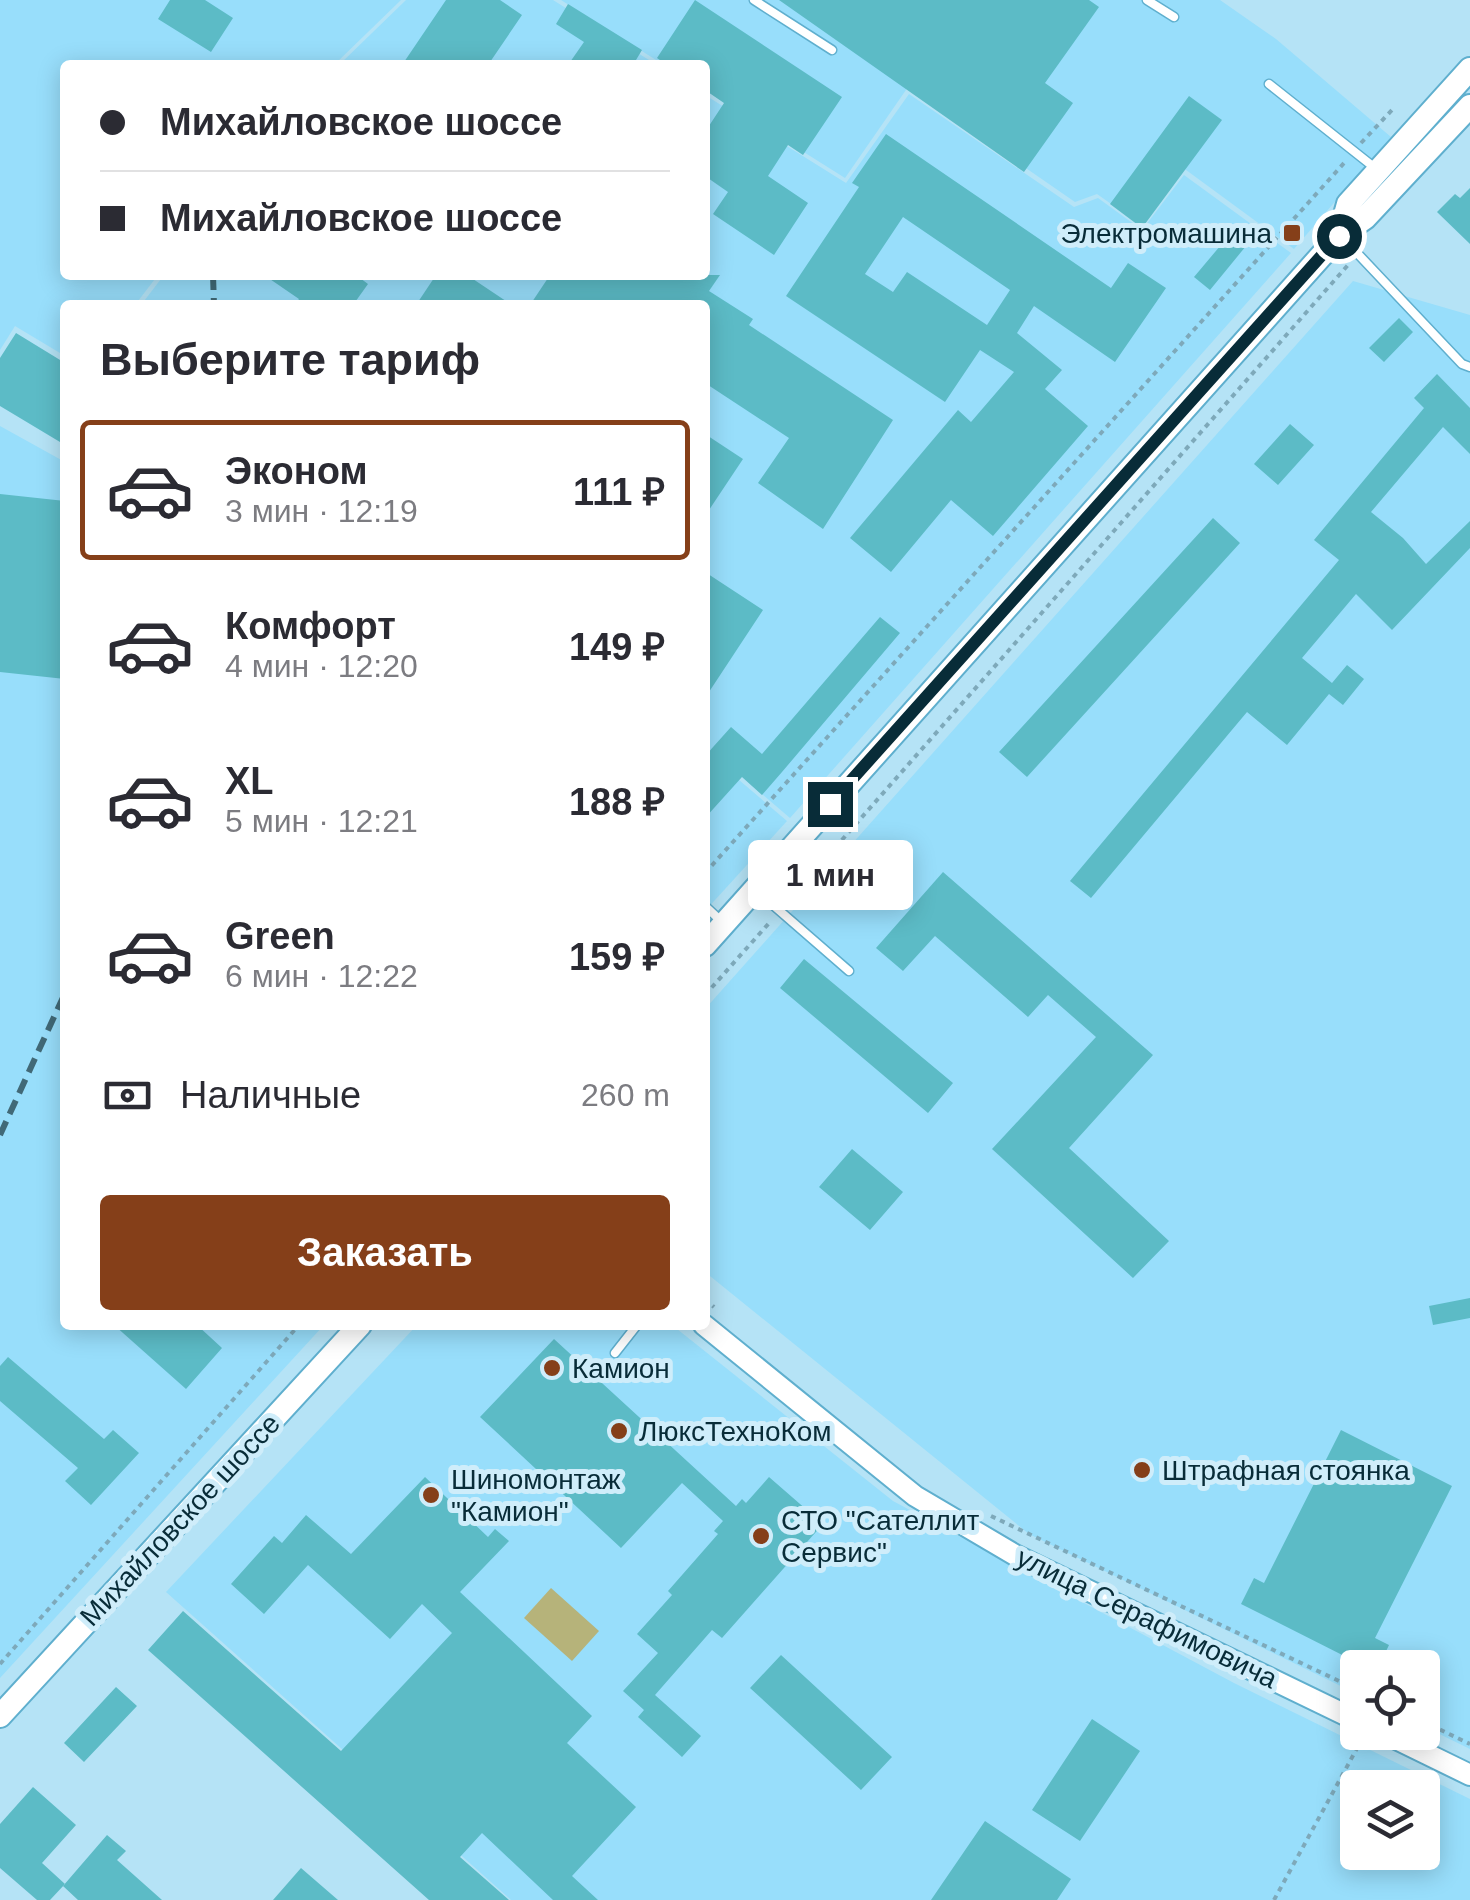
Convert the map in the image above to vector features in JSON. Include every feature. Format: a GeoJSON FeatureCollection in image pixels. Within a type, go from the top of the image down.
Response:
{"type":"FeatureCollection","features":[{"type":"Feature","properties":{"kind":"main road"},"geometry":{"type":"LineString","coordinates":[[1339,236],[1348,204],[1470,70]]}},
{"type":"Feature","properties":{"kind":"main road"},"geometry":{"type":"LineString","coordinates":[[710,939],[1339,236],[1365,218],[1470,106]]}},
{"type":"Feature","properties":{"kind":"main road","name":"Михайловское шоссе"},"geometry":{"type":"LineString","coordinates":[[0,1716],[355,1330]]}},
{"type":"Feature","properties":{"kind":"street","name":"улица Серафимовича"},"geometry":{"type":"LineString","coordinates":[[712,1318],[914,1496],[1015,1554],[1340,1712]]}},
{"type":"Feature","properties":{"kind":"street"},"geometry":{"type":"LineString","coordinates":[[1419,1750],[1470,1775]]}},
{"type":"Feature","properties":{"kind":"lane"},"geometry":{"type":"LineString","coordinates":[[754,0],[832,50]]}},
{"type":"Feature","properties":{"kind":"lane"},"geometry":{"type":"LineString","coordinates":[[1148,0],[1174,17]]}},
{"type":"Feature","properties":{"kind":"lane"},"geometry":{"type":"LineString","coordinates":[[1268,84],[1378,170]]}},
{"type":"Feature","properties":{"kind":"lane"},"geometry":{"type":"LineString","coordinates":[[1358,254],[1462,364],[1470,367]]}},
{"type":"Feature","properties":{"kind":"lane"},"geometry":{"type":"LineString","coordinates":[[754,889],[848,970]]}},
{"type":"Feature","properties":{"kind":"lane"},"geometry":{"type":"LineString","coordinates":[[710,911],[724,924]]}},
{"type":"Feature","properties":{"kind":"lane"},"geometry":{"type":"LineString","coordinates":[[615,1352],[633,1330]]}},
{"type":"Feature","properties":{"kind":"path"},"geometry":{"type":"LineString","coordinates":[[710,867],[1392,110]]}},
{"type":"Feature","properties":{"kind":"path"},"geometry":{"type":"LineString","coordinates":[[710,989],[1358,254]]}},
{"type":"Feature","properties":{"kind":"path"},"geometry":{"type":"LineString","coordinates":[[0,1664],[295,1330]]}},
{"type":"Feature","properties":{"kind":"path"},"geometry":{"type":"LineString","coordinates":[[982,1512],[1340,1681]]}},
{"type":"Feature","properties":{"kind":"path"},"geometry":{"type":"LineString","coordinates":[[1440,1730],[1470,1744]]}},
{"type":"Feature","properties":{"kind":"path"},"geometry":{"type":"LineString","coordinates":[[1274,1900],[1355,1750]]}},
{"type":"Feature","properties":{"kind":"shaded area"},"geometry":{"type":"Polygon","coordinates":[[[0,0],[401,0],[339,60],[60,60],[60,280],[154,280],[139,300],[60,300],[60,353],[15,326],[0,350],[0,0]]]}},
{"type":"Feature","properties":{"kind":"shaded area"},"geometry":{"type":"Polygon","coordinates":[[[406,0],[553,0],[649,60],[344,60],[406,0]]]}},
{"type":"Feature","properties":{"kind":"shaded area"},"geometry":{"type":"Polygon","coordinates":[[[561,0],[1220,0],[1276,39],[1391,137],[1294,249],[1182,167],[1141,225],[1097,194],[1075,202],[908,87],[845,178],[710,93],[710,60],[656,60],[561,0]]]}},
{"type":"Feature","properties":{"kind":"shaded area"},"geometry":{"type":"Polygon","coordinates":[[[909,94],[1074,207],[1098,198],[1142,230],[1184,175],[1291,253],[790,818],[710,749],[710,300],[145,300],[160,280],[710,280],[710,98],[846,183],[909,94]]]}},
{"type":"Feature","properties":{"kind":"shaded area"},"geometry":{"type":"Polygon","coordinates":[[[1353,281],[1470,315],[1470,1749],[1440,1734],[1440,1650],[1340,1650],[1340,1686],[1029,1534],[710,1276],[710,1003],[1353,281]]]}},
{"type":"Feature","properties":{"kind":"shaded area"},"geometry":{"type":"Polygon","coordinates":[[[0,426],[60,459],[60,1330],[319,1330],[0,1678],[0,426]]]}},
{"type":"Feature","properties":{"kind":"shaded area"},"geometry":{"type":"Polygon","coordinates":[[[710,755],[787,821],[710,906],[710,755]]]}},
{"type":"Feature","properties":{"kind":"shaded area"},"geometry":{"type":"Polygon","coordinates":[[[412,1330],[678,1330],[893,1501],[1234,1683],[1340,1735],[1340,1750],[1370,1750],[1411,1770],[1340,1770],[1340,1870],[1440,1870],[1440,1784],[1470,1799],[1470,1900],[511,1900],[166,1592],[412,1330]]]}},
{"type":"Feature","properties":{"kind":"shaded area"},"geometry":{"type":"Polygon","coordinates":[[[551,1588],[599,1631],[572,1661],[524,1618],[551,1588]]]}},
{"type":"Feature","properties":{"kind":"building"},"geometry":{"type":"Polygon","coordinates":[[[170,0],[205,0],[233,18],[211,52],[158,19],[170,0]]]}},
{"type":"Feature","properties":{"kind":"building"},"geometry":{"type":"Polygon","coordinates":[[[446,0],[500,0],[522,15],[491,60],[405,60],[446,0]]]}},
{"type":"Feature","properties":{"kind":"building"},"geometry":{"type":"Polygon","coordinates":[[[695,0],[842,97],[803,155],[788,145],[768,176],[808,203],[774,255],[713,214],[728,192],[710,179],[710,124],[724,103],[710,93],[710,60],[657,58],[695,0]]]}},
{"type":"Feature","properties":{"kind":"building"},"geometry":{"type":"Polygon","coordinates":[[[779,0],[1089,0],[1099,7],[1045,83],[1073,103],[1024,172],[779,0]]]}},
{"type":"Feature","properties":{"kind":"building"},"geometry":{"type":"Polygon","coordinates":[[[568,4],[642,50],[636,60],[571,60],[584,42],[556,24],[568,4]]]}},
{"type":"Feature","properties":{"kind":"building"},"geometry":{"type":"Polygon","coordinates":[[[1189,96],[1222,120],[1142,228],[1110,204],[1189,96]]]}},
{"type":"Feature","properties":{"kind":"building"},"geometry":{"type":"Polygon","coordinates":[[[886,134],[1111,288],[1128,263],[1166,288],[1115,362],[1034,306],[1017,333],[1062,370],[1045,389],[1088,426],[993,536],[951,500],[891,572],[850,538],[958,410],[971,422],[1014,372],[980,350],[945,402],[786,296],[859,187],[852,183],[886,134]],[[903,217],[865,274],[893,292],[907,272],[987,325],[1010,290],[903,217]]]}},
{"type":"Feature","properties":{"kind":"building"},"geometry":{"type":"Polygon","coordinates":[[[1470,188],[1470,244],[1437,212],[1455,194],[1460,198],[1470,188]]]}},
{"type":"Feature","properties":{"kind":"building"},"geometry":{"type":"Polygon","coordinates":[[[1231,233],[1246,246],[1210,290],[1194,277],[1231,233]]]}},
{"type":"Feature","properties":{"kind":"building"},"geometry":{"type":"Polygon","coordinates":[[[710,275],[720,275],[709,291],[753,319],[749,325],[893,420],[823,529],[758,483],[789,438],[710,386],[710,300],[533,300],[547,280],[710,280],[710,275]]]}},
{"type":"Feature","properties":{"kind":"building"},"geometry":{"type":"Polygon","coordinates":[[[271,280],[363,280],[368,284],[357,300],[299,299],[271,280]]]}},
{"type":"Feature","properties":{"kind":"building"},"geometry":{"type":"Polygon","coordinates":[[[433,280],[474,280],[504,300],[419,300],[433,280]]]}},
{"type":"Feature","properties":{"kind":"building"},"geometry":{"type":"Polygon","coordinates":[[[1399,318],[1413,332],[1384,362],[1369,348],[1399,318]]]}},
{"type":"Feature","properties":{"kind":"building"},"geometry":{"type":"Polygon","coordinates":[[[16,333],[60,360],[60,442],[0,406],[0,358],[16,333]]]}},
{"type":"Feature","properties":{"kind":"building"},"geometry":{"type":"Polygon","coordinates":[[[1437,374],[1470,408],[1470,454],[1443,427],[1371,512],[1403,538],[1426,564],[1470,521],[1470,548],[1392,630],[1356,594],[1302,658],[1332,683],[1347,665],[1364,679],[1343,705],[1329,694],[1287,745],[1247,712],[1091,898],[1070,881],[1339,560],[1314,540],[1424,408],[1414,398],[1437,374]]]}},
{"type":"Feature","properties":{"kind":"building"},"geometry":{"type":"Polygon","coordinates":[[[1290,424],[1314,445],[1278,485],[1254,464],[1290,424]]]}},
{"type":"Feature","properties":{"kind":"building"},"geometry":{"type":"Polygon","coordinates":[[[710,437],[743,459],[710,508],[710,437]]]}},
{"type":"Feature","properties":{"kind":"building"},"geometry":{"type":"Polygon","coordinates":[[[0,494],[60,500],[60,678],[0,672],[0,494]]]}},
{"type":"Feature","properties":{"kind":"building"},"geometry":{"type":"Polygon","coordinates":[[[1213,518],[1240,543],[1027,777],[999,752],[1213,518]]]}},
{"type":"Feature","properties":{"kind":"building"},"geometry":{"type":"Polygon","coordinates":[[[710,575],[763,610],[710,690],[710,575]]]}},
{"type":"Feature","properties":{"kind":"building"},"geometry":{"type":"Polygon","coordinates":[[[880,617],[900,633],[762,795],[742,777],[710,812],[710,750],[731,727],[762,754],[880,617]]]}},
{"type":"Feature","properties":{"kind":"building"},"geometry":{"type":"Polygon","coordinates":[[[943,872],[1153,1055],[1069,1148],[1169,1241],[1133,1278],[992,1149],[1096,1037],[1048,995],[1028,1017],[935,936],[903,971],[876,948],[943,872]]]}},
{"type":"Feature","properties":{"kind":"building"},"geometry":{"type":"Polygon","coordinates":[[[804,959],[953,1083],[928,1113],[780,988],[804,959]]]}},
{"type":"Feature","properties":{"kind":"building"},"geometry":{"type":"Polygon","coordinates":[[[852,1149],[903,1192],[870,1230],[819,1187],[852,1149]]]}},
{"type":"Feature","properties":{"kind":"building"},"geometry":{"type":"Polygon","coordinates":[[[1470,1298],[1470,1318],[1433,1325],[1429,1306],[1470,1298]]]}},
{"type":"Feature","properties":{"kind":"building"},"geometry":{"type":"Polygon","coordinates":[[[120,1330],[202,1330],[222,1348],[186,1389],[120,1330]]]}},
{"type":"Feature","properties":{"kind":"building"},"geometry":{"type":"Polygon","coordinates":[[[554,1339],[736,1506],[742,1499],[746,1503],[769,1477],[823,1524],[722,1638],[712,1630],[655,1695],[701,1736],[682,1757],[638,1717],[644,1710],[623,1691],[658,1653],[637,1634],[672,1595],[668,1591],[718,1534],[714,1531],[723,1521],[682,1483],[621,1548],[480,1417],[554,1339]]]}},
{"type":"Feature","properties":{"kind":"building"},"geometry":{"type":"Polygon","coordinates":[[[8,1357],[104,1439],[113,1430],[139,1453],[91,1505],[65,1481],[78,1468],[0,1401],[0,1366],[8,1357]]]}},
{"type":"Feature","properties":{"kind":"building"},"geometry":{"type":"Polygon","coordinates":[[[1341,1430],[1452,1486],[1375,1638],[1389,1645],[1387,1650],[1340,1650],[1340,1654],[1241,1604],[1254,1578],[1264,1583],[1341,1430]]]}},
{"type":"Feature","properties":{"kind":"building"},"geometry":{"type":"Polygon","coordinates":[[[425,1477],[488,1537],[495,1529],[509,1541],[460,1592],[592,1716],[567,1743],[636,1807],[572,1876],[598,1900],[553,1900],[482,1833],[460,1857],[509,1900],[429,1900],[148,1650],[183,1611],[341,1751],[452,1633],[422,1604],[390,1639],[308,1565],[264,1614],[231,1584],[274,1536],[282,1543],[306,1515],[351,1554],[425,1477]]]}},
{"type":"Feature","properties":{"kind":"building"},"geometry":{"type":"Polygon","coordinates":[[[781,1655],[892,1757],[861,1790],[750,1688],[781,1655]]]}},
{"type":"Feature","properties":{"kind":"building"},"geometry":{"type":"Polygon","coordinates":[[[116,1687],[137,1706],[84,1762],[64,1743],[116,1687]]]}},
{"type":"Feature","properties":{"kind":"building"},"geometry":{"type":"Polygon","coordinates":[[[1092,1719],[1140,1751],[1080,1841],[1032,1810],[1092,1719]]]}},
{"type":"Feature","properties":{"kind":"building"},"geometry":{"type":"Polygon","coordinates":[[[33,1787],[76,1825],[42,1863],[65,1884],[50,1900],[37,1900],[0,1868],[0,1824],[33,1787]]]}},
{"type":"Feature","properties":{"kind":"building"},"geometry":{"type":"Polygon","coordinates":[[[985,1821],[1071,1879],[1057,1900],[931,1900],[985,1821]]]}},
{"type":"Feature","properties":{"kind":"building"},"geometry":{"type":"Polygon","coordinates":[[[107,1835],[126,1851],[117,1860],[162,1900],[78,1900],[63,1886],[107,1835]]]}},
{"type":"Feature","properties":{"kind":"building"},"geometry":{"type":"Polygon","coordinates":[[[301,1868],[338,1900],[273,1900],[301,1868]]]}},
{"type":"Feature","properties":{"kind":"railway"},"geometry":{"type":"LineString","coordinates":[[213,280],[214,300]]}},
{"type":"Feature","properties":{"kind":"railway"},"geometry":{"type":"LineString","coordinates":[[0,1135],[60,1004]]}},
{"type":"Feature","properties":{"kind":"place","name":"Электромашина"},"geometry":{"type":"Point","coordinates":[1292,233]}},
{"type":"Feature","properties":{"kind":"place","name":"Камион"},"geometry":{"type":"Point","coordinates":[552,1368]}},
{"type":"Feature","properties":{"kind":"place","name":"ЛюксТехноКом"},"geometry":{"type":"Point","coordinates":[619,1431]}},
{"type":"Feature","properties":{"kind":"place","name":"Штрафная стоянка"},"geometry":{"type":"Point","coordinates":[1142,1470]}},
{"type":"Feature","properties":{"kind":"place","name":"Шиномонтаж \"Камион\""},"geometry":{"type":"Point","coordinates":[431,1495]}},
{"type":"Feature","properties":{"kind":"place","name":"СТО \"Сателлит Сервис\""},"geometry":{"type":"Point","coordinates":[761,1536]}},
{"type":"Feature","properties":{"kind":"route"},"geometry":{"type":"LineString","coordinates":[[830,804],[1339,236]]}}]}
